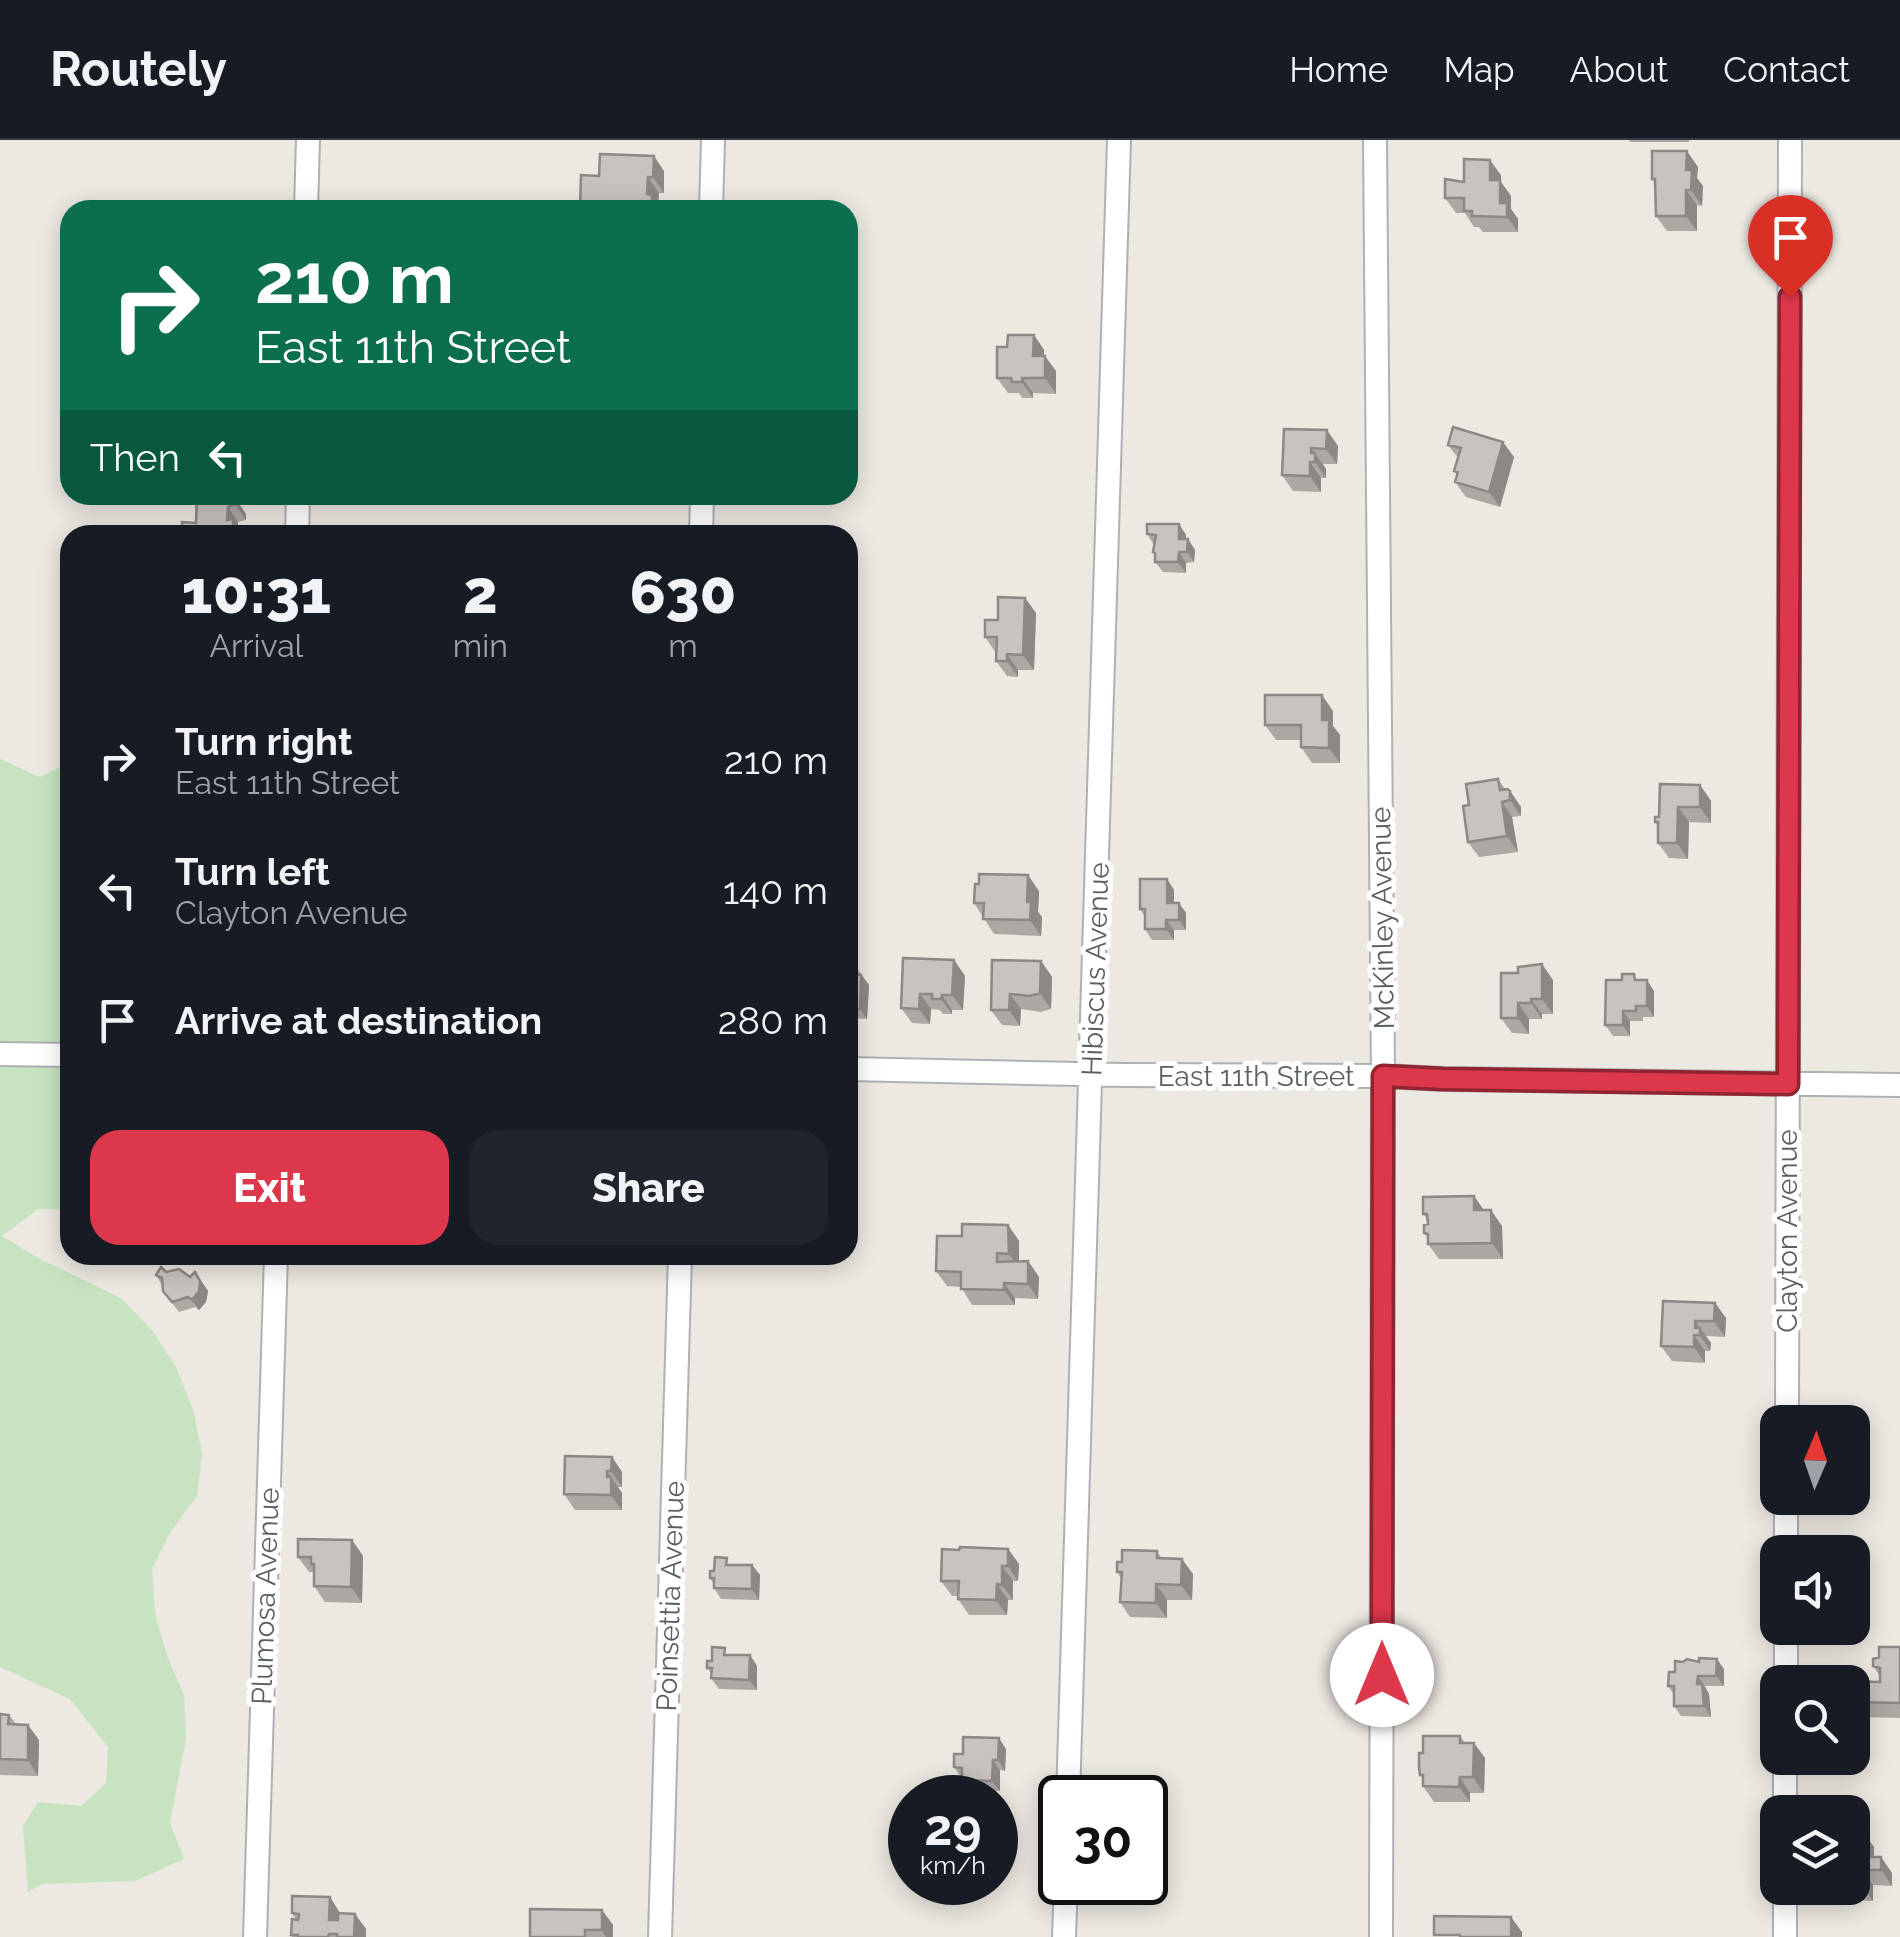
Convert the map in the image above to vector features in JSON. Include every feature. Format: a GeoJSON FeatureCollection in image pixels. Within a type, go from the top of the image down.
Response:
{"type":"FeatureCollection","features":[{"type":"Feature","properties":{"kind":"street"},"geometry":{"type":"LineString","coordinates":[[306,200],[308,140]]}},
{"type":"Feature","properties":{"kind":"street"},"geometry":{"type":"LineString","coordinates":[[711,200],[713,140]]}},
{"type":"Feature","properties":{"kind":"street","name":"Hibiscus Avenue"},"geometry":{"type":"LineString","coordinates":[[1069,1775],[1118,140]]}},
{"type":"Feature","properties":{"kind":"street","name":"McKinley Avenue"},"geometry":{"type":"LineString","coordinates":[[1375,140],[1383,1076],[1381,1937]]}},
{"type":"Feature","properties":{"kind":"street","name":"Clayton Avenue"},"geometry":{"type":"LineString","coordinates":[[1787,1405],[1790,140]]}},
{"type":"Feature","properties":{"kind":"street"},"geometry":{"type":"LineString","coordinates":[[0,1054],[60,1055]]}},
{"type":"Feature","properties":{"kind":"street","name":"East 11th Street"},"geometry":{"type":"LineString","coordinates":[[858,1069],[1900,1085]]}},
{"type":"Feature","properties":{"kind":"street","name":"Plumosa Avenue"},"geometry":{"type":"LineString","coordinates":[[255,1937],[276,1265]]}},
{"type":"Feature","properties":{"kind":"street","name":"Poinsettia Avenue"},"geometry":{"type":"LineString","coordinates":[[660,1937],[680,1265]]}},
{"type":"Feature","properties":{"kind":"street"},"geometry":{"type":"LineString","coordinates":[[1064,1937],[1065,1905]]}},
{"type":"Feature","properties":{"kind":"street"},"geometry":{"type":"LineString","coordinates":[[1785,1905],[1785,1937]]}},
{"type":"Feature","properties":{"kind":"green space"},"geometry":{"type":"Polygon","coordinates":[[[0,759],[40,777],[60,767],[60,1210],[38,1209],[2,1236],[121,1298],[152,1330],[176,1367],[193,1410],[202,1453],[197,1496],[171,1531],[152,1569],[155,1613],[167,1656],[184,1695],[186,1738],[170,1823],[184,1859],[135,1881],[42,1884],[28,1892],[23,1826],[38,1802],[81,1806],[106,1783],[108,1747],[70,1699],[0,1667],[0,759]]]}},
{"type":"Feature","properties":{"kind":"building"},"geometry":{"type":"Polygon","coordinates":[[[1652,151],[1687,151],[1686,170],[1692,170],[1691,190],[1686,190],[1686,216],[1656,216],[1652,151]]]}},
{"type":"Feature","properties":{"kind":"building"},"geometry":{"type":"Polygon","coordinates":[[[600,154],[654,156],[647,194],[652,195],[652,200],[580,200],[581,175],[599,176],[600,154]]]}},
{"type":"Feature","properties":{"kind":"building"},"geometry":{"type":"Polygon","coordinates":[[[1464,159],[1490,160],[1490,180],[1500,180],[1500,203],[1507,203],[1507,217],[1472,216],[1472,211],[1464,211],[1464,198],[1445,198],[1445,179],[1464,182],[1464,159]]]}},
{"type":"Feature","properties":{"kind":"building"},"geometry":{"type":"Polygon","coordinates":[[[1008,335],[1034,335],[1033,356],[1045,356],[1045,378],[1012,382],[1011,378],[997,378],[997,347],[1007,347],[1008,335]]]}},
{"type":"Feature","properties":{"kind":"building"},"geometry":{"type":"Polygon","coordinates":[[[1453,427],[1503,442],[1489,492],[1455,482],[1461,448],[1448,445],[1453,427]]]}},
{"type":"Feature","properties":{"kind":"building"},"geometry":{"type":"Polygon","coordinates":[[[1284,429],[1327,430],[1326,449],[1311,448],[1315,462],[1310,462],[1310,476],[1282,475],[1284,429]]]}},
{"type":"Feature","properties":{"kind":"building"},"geometry":{"type":"Polygon","coordinates":[[[197,505],[233,505],[228,507],[227,520],[233,519],[233,525],[182,525],[196,523],[197,505]]]}},
{"type":"Feature","properties":{"kind":"building"},"geometry":{"type":"Polygon","coordinates":[[[1147,524],[1179,524],[1179,539],[1188,539],[1187,552],[1179,552],[1178,562],[1155,562],[1156,535],[1147,534],[1147,524]]]}},
{"type":"Feature","properties":{"kind":"building"},"geometry":{"type":"Polygon","coordinates":[[[998,597],[1025,598],[1023,655],[1007,654],[1007,661],[996,661],[997,637],[985,637],[985,620],[998,620],[998,597]]]}},
{"type":"Feature","properties":{"kind":"building"},"geometry":{"type":"Polygon","coordinates":[[[1265,695],[1322,695],[1322,720],[1329,720],[1329,748],[1301,747],[1301,725],[1265,725],[1265,695]]]}},
{"type":"Feature","properties":{"kind":"building"},"geometry":{"type":"Polygon","coordinates":[[[1498,779],[1500,790],[1510,791],[1510,800],[1502,802],[1507,836],[1468,842],[1463,806],[1469,805],[1466,784],[1498,779]]]}},
{"type":"Feature","properties":{"kind":"building"},"geometry":{"type":"Polygon","coordinates":[[[1660,784],[1700,785],[1700,807],[1678,807],[1677,843],[1658,843],[1655,817],[1659,817],[1660,784]]]}},
{"type":"Feature","properties":{"kind":"building"},"geometry":{"type":"Polygon","coordinates":[[[979,874],[1028,875],[1030,920],[983,919],[984,903],[974,903],[979,874]]]}},
{"type":"Feature","properties":{"kind":"building"},"geometry":{"type":"Polygon","coordinates":[[[1140,879],[1167,879],[1167,903],[1179,903],[1179,920],[1166,920],[1166,929],[1145,929],[1140,879]]]}},
{"type":"Feature","properties":{"kind":"building"},"geometry":{"type":"Polygon","coordinates":[[[903,958],[954,960],[952,995],[932,999],[932,994],[920,994],[919,1009],[901,1008],[903,958]]]}},
{"type":"Feature","properties":{"kind":"building"},"geometry":{"type":"Polygon","coordinates":[[[992,960],[1041,961],[1040,993],[1010,994],[1009,1010],[991,1010],[992,960]]]}},
{"type":"Feature","properties":{"kind":"building"},"geometry":{"type":"Polygon","coordinates":[[[1542,964],[1542,999],[1518,1003],[1518,1018],[1501,1018],[1501,973],[1518,973],[1518,967],[1542,964]]]}},
{"type":"Feature","properties":{"kind":"building"},"geometry":{"type":"Polygon","coordinates":[[[1622,974],[1647,980],[1647,1006],[1623,1011],[1623,1025],[1605,1025],[1606,980],[1622,980],[1622,974]]]}},
{"type":"Feature","properties":{"kind":"building"},"geometry":{"type":"Polygon","coordinates":[[[858,975],[861,975],[858,1009],[858,975]]]}},
{"type":"Feature","properties":{"kind":"building"},"geometry":{"type":"Polygon","coordinates":[[[1474,1196],[1474,1210],[1491,1210],[1492,1243],[1428,1244],[1423,1197],[1474,1196]]]}},
{"type":"Feature","properties":{"kind":"building"},"geometry":{"type":"Polygon","coordinates":[[[962,1224],[1008,1225],[1009,1254],[997,1253],[997,1262],[1028,1261],[1028,1284],[1004,1283],[1004,1290],[961,1289],[961,1272],[936,1271],[937,1236],[962,1236],[962,1224]]]}},
{"type":"Feature","properties":{"kind":"building"},"geometry":{"type":"Polygon","coordinates":[[[161,1267],[166,1272],[179,1269],[190,1277],[195,1272],[200,1281],[199,1291],[192,1300],[188,1297],[172,1302],[163,1291],[162,1278],[156,1275],[161,1267]]]}},
{"type":"Feature","properties":{"kind":"building"},"geometry":{"type":"Polygon","coordinates":[[[1663,1301],[1715,1303],[1714,1321],[1695,1321],[1700,1335],[1694,1335],[1694,1347],[1661,1346],[1663,1301]]]}},
{"type":"Feature","properties":{"kind":"building"},"geometry":{"type":"Polygon","coordinates":[[[565,1456],[612,1457],[611,1471],[607,1471],[611,1495],[564,1494],[565,1456]]]}},
{"type":"Feature","properties":{"kind":"building"},"geometry":{"type":"Polygon","coordinates":[[[298,1539],[352,1540],[351,1587],[314,1586],[314,1564],[311,1557],[298,1557],[298,1539]]]}},
{"type":"Feature","properties":{"kind":"building"},"geometry":{"type":"Polygon","coordinates":[[[942,1549],[1008,1549],[1008,1566],[1002,1566],[1002,1585],[997,1584],[996,1600],[958,1599],[959,1581],[941,1581],[942,1549]]]}},
{"type":"Feature","properties":{"kind":"building"},"geometry":{"type":"Polygon","coordinates":[[[1122,1550],[1157,1551],[1157,1558],[1182,1559],[1181,1585],[1156,1584],[1156,1603],[1120,1602],[1122,1572],[1117,1572],[1117,1562],[1122,1562],[1122,1550]]]}},
{"type":"Feature","properties":{"kind":"building"},"geometry":{"type":"Polygon","coordinates":[[[715,1557],[727,1558],[726,1565],[752,1565],[752,1589],[714,1588],[710,1571],[714,1571],[715,1557]]]}},
{"type":"Feature","properties":{"kind":"building"},"geometry":{"type":"Polygon","coordinates":[[[712,1647],[725,1648],[724,1655],[750,1655],[749,1680],[711,1678],[712,1668],[707,1668],[707,1661],[712,1661],[712,1647]]]}},
{"type":"Feature","properties":{"kind":"building"},"geometry":{"type":"Polygon","coordinates":[[[1879,1647],[1900,1647],[1900,1703],[1870,1702],[1870,1682],[1880,1682],[1880,1668],[1873,1666],[1873,1659],[1879,1657],[1879,1647]]]}},
{"type":"Feature","properties":{"kind":"building"},"geometry":{"type":"Polygon","coordinates":[[[1699,1658],[1717,1659],[1716,1676],[1698,1676],[1704,1706],[1674,1706],[1674,1686],[1668,1686],[1669,1672],[1675,1672],[1675,1661],[1699,1662],[1699,1658]]]}},
{"type":"Feature","properties":{"kind":"building"},"geometry":{"type":"Polygon","coordinates":[[[0,1714],[9,1715],[8,1724],[28,1725],[28,1760],[0,1759],[0,1714]]]}},
{"type":"Feature","properties":{"kind":"building"},"geometry":{"type":"Polygon","coordinates":[[[1423,1736],[1460,1736],[1460,1743],[1474,1743],[1473,1777],[1460,1777],[1459,1787],[1423,1786],[1419,1753],[1423,1753],[1423,1736]]]}},
{"type":"Feature","properties":{"kind":"building"},"geometry":{"type":"Polygon","coordinates":[[[963,1737],[999,1738],[992,1775],[962,1775],[962,1768],[954,1767],[954,1754],[963,1754],[963,1737]]]}},
{"type":"Feature","properties":{"kind":"building"},"geometry":{"type":"Polygon","coordinates":[[[1870,1857],[1881,1857],[1881,1870],[1870,1870],[1870,1857]]]}},
{"type":"Feature","properties":{"kind":"building"},"geometry":{"type":"Polygon","coordinates":[[[292,1896],[330,1897],[329,1920],[338,1920],[338,1913],[355,1914],[354,1937],[291,1935],[292,1919],[298,1920],[299,1914],[292,1913],[292,1896]]]}},
{"type":"Feature","properties":{"kind":"building"},"geometry":{"type":"Polygon","coordinates":[[[530,1909],[602,1910],[602,1930],[585,1930],[585,1937],[530,1937],[530,1909]]]}},
{"type":"Feature","properties":{"kind":"building"},"geometry":{"type":"Polygon","coordinates":[[[1434,1916],[1511,1917],[1511,1937],[1434,1935],[1434,1916]]]}},
{"type":"Feature","properties":{"kind":"route"},"geometry":{"type":"LineString","coordinates":[[1382,1675],[1383,1076],[1788,1084],[1790,297]]}}]}
